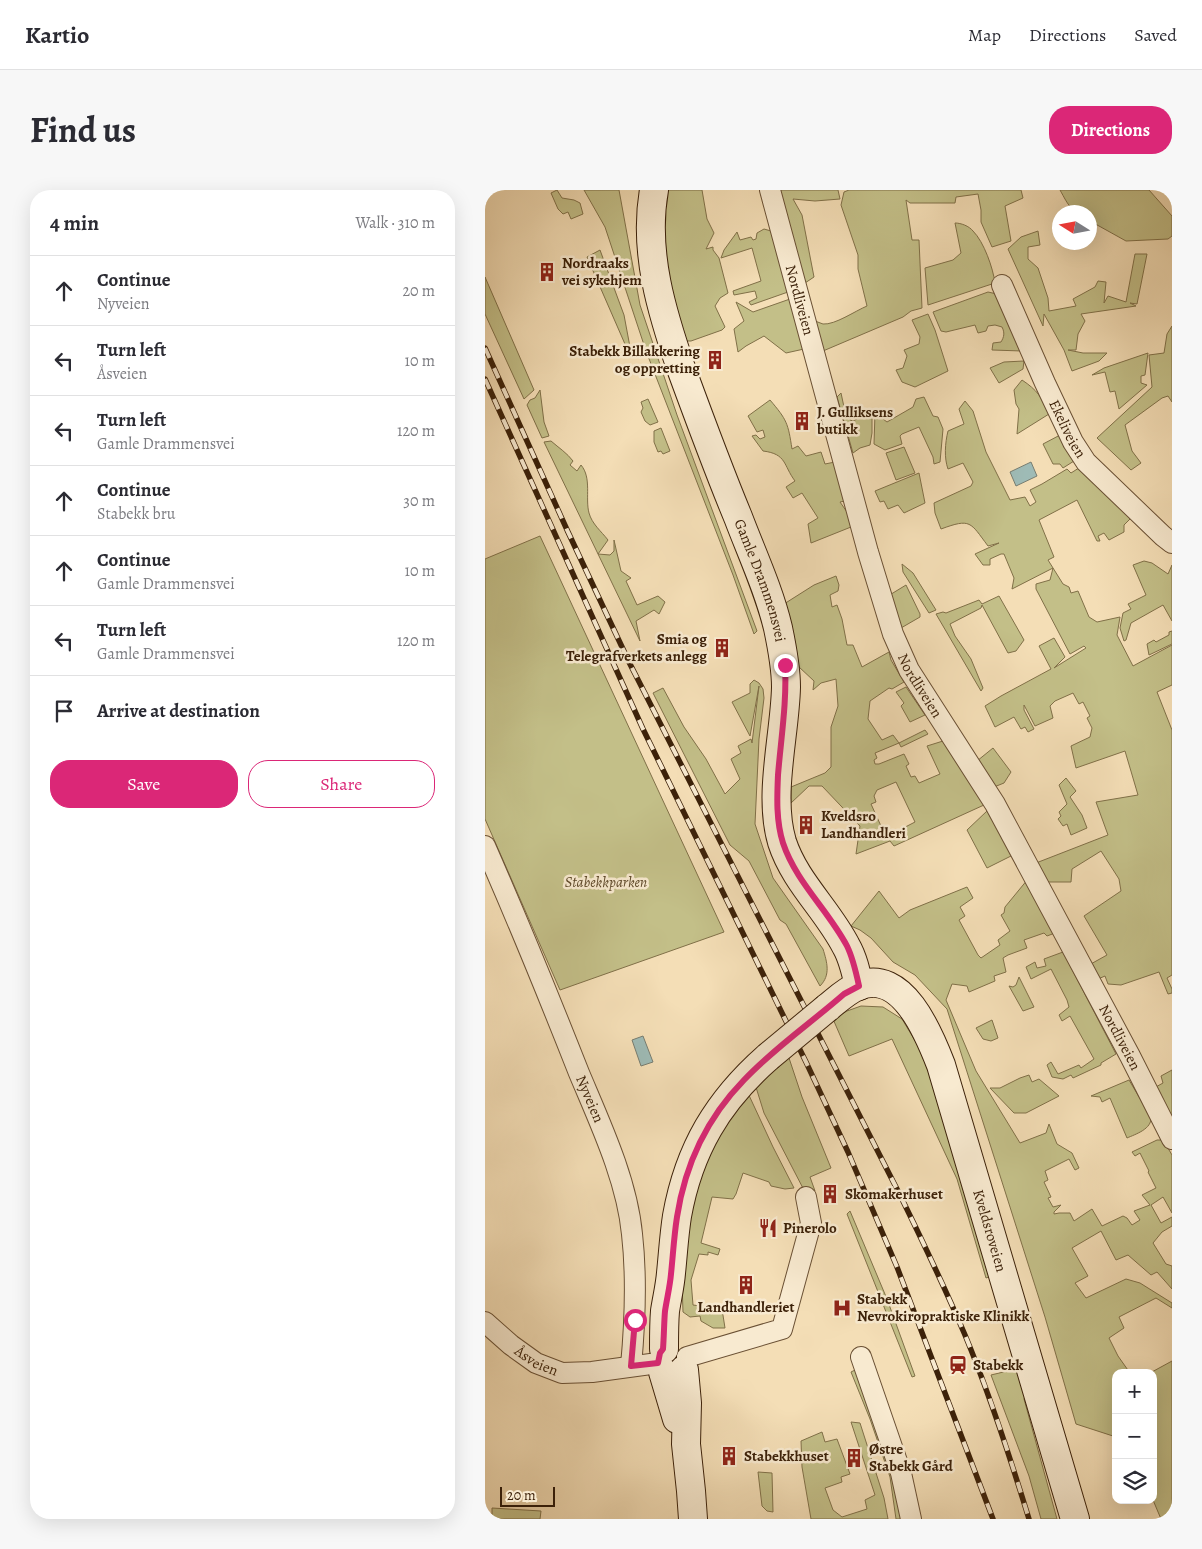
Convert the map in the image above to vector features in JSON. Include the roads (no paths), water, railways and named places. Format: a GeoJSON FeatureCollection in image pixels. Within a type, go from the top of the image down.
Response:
{"type":"FeatureCollection","features":[{"type":"Feature","properties":{"kind":"main road","name":"Gamle Drammensvei"},"geometry":{"type":"LineString","coordinates":[[654,190],[651,202],[651,255],[662,307],[671,339],[703,431],[771,601],[781,643],[786,686],[777,793],[778,822],[782,840],[793,868],[833,924],[851,954],[859,986]]}},
{"type":"Feature","properties":{"kind":"main road","name":"Kveldsroveien"},"geometry":{"type":"LineString","coordinates":[[859,986],[869,983],[879,984],[901,995],[921,1021],[941,1065],[1075,1519]]}},
{"type":"Feature","properties":{"kind":"main road"},"geometry":{"type":"LineString","coordinates":[[693,1519],[686,1444],[672,1405],[673,1360],[678,1309],[671,1273],[677,1216],[688,1170],[697,1148],[719,1110],[743,1080],[844,994],[859,986]]}},
{"type":"Feature","properties":{"kind":"street","name":"Nordliveien"},"geometry":{"type":"LineString","coordinates":[[770,190],[868,552],[893,634],[909,670],[995,804],[1130,1056],[1172,1139]]}},
{"type":"Feature","properties":{"kind":"street","name":"Ekeliveien"},"geometry":{"type":"LineString","coordinates":[[1002,286],[1073,442],[1086,462],[1172,543]]}},
{"type":"Feature","properties":{"kind":"street","name":"Nyveien"},"geometry":{"type":"LineString","coordinates":[[485,846],[533,957],[608,1143],[625,1198],[632,1234],[635,1320],[631,1366]]}},
{"type":"Feature","properties":{"kind":"street","name":"Åsveien"},"geometry":{"type":"LineString","coordinates":[[485,1322],[511,1345],[536,1363],[563,1373],[592,1372],[673,1360],[782,1329],[811,1223],[806,1197]]}},
{"type":"Feature","properties":{"kind":"street"},"geometry":{"type":"LineString","coordinates":[[861,1357],[901,1473],[911,1519]]}},
{"type":"Feature","properties":{"kind":"water"},"geometry":{"type":"Polygon","coordinates":[[[1031,462],[1037,476],[1016,486],[1010,472],[1031,462]]]}},
{"type":"Feature","properties":{"kind":"water"},"geometry":{"type":"Polygon","coordinates":[[[643,1036],[653,1062],[641,1066],[632,1040],[643,1036]]]}},
{"type":"Feature","properties":{"kind":"railway"},"geometry":{"type":"LineString","coordinates":[[485,348],[630,664],[934,1265],[983,1380],[1029,1519]]}},
{"type":"Feature","properties":{"kind":"railway"},"geometry":{"type":"LineString","coordinates":[[485,379],[643,729],[848,1152],[897,1267],[993,1519]]}},
{"type":"Feature","properties":{"kind":"place","name":"Nordraaks vei sykehjem"},"geometry":{"type":"Point","coordinates":[547,272]}},
{"type":"Feature","properties":{"kind":"place","name":"Stabekk Billakkering og oppretting"},"geometry":{"type":"Point","coordinates":[715,360]}},
{"type":"Feature","properties":{"kind":"place","name":"J. Gulliksens butikk"},"geometry":{"type":"Point","coordinates":[802,421]}},
{"type":"Feature","properties":{"kind":"place","name":"Smia og Telegrafverkets anlegg"},"geometry":{"type":"Point","coordinates":[722,648]}},
{"type":"Feature","properties":{"kind":"place","name":"Kveldsro Landhandleri"},"geometry":{"type":"Point","coordinates":[806,825]}},
{"type":"Feature","properties":{"kind":"place","name":"Skomakerhuset"},"geometry":{"type":"Point","coordinates":[830,1194]}},
{"type":"Feature","properties":{"kind":"place","name":"Pinerolo"},"geometry":{"type":"Point","coordinates":[768,1228]}},
{"type":"Feature","properties":{"kind":"place","name":"Landhandleriet"},"geometry":{"type":"Point","coordinates":[746,1285]}},
{"type":"Feature","properties":{"kind":"place","name":"Stabekk Nevrokiropraktiske Klinikk"},"geometry":{"type":"Point","coordinates":[842,1308]}},
{"type":"Feature","properties":{"kind":"place","name":"Stabekk"},"geometry":{"type":"Point","coordinates":[958,1365]}},
{"type":"Feature","properties":{"kind":"place","name":"Stabekkhuset"},"geometry":{"type":"Point","coordinates":[729,1456]}},
{"type":"Feature","properties":{"kind":"place","name":"Østre Stabekk Gård"},"geometry":{"type":"Point","coordinates":[854,1458]}},
{"type":"Feature","properties":{"kind":"park label","name":"Stabekkparken"},"geometry":{"type":"Point","coordinates":[606,882]}}]}
